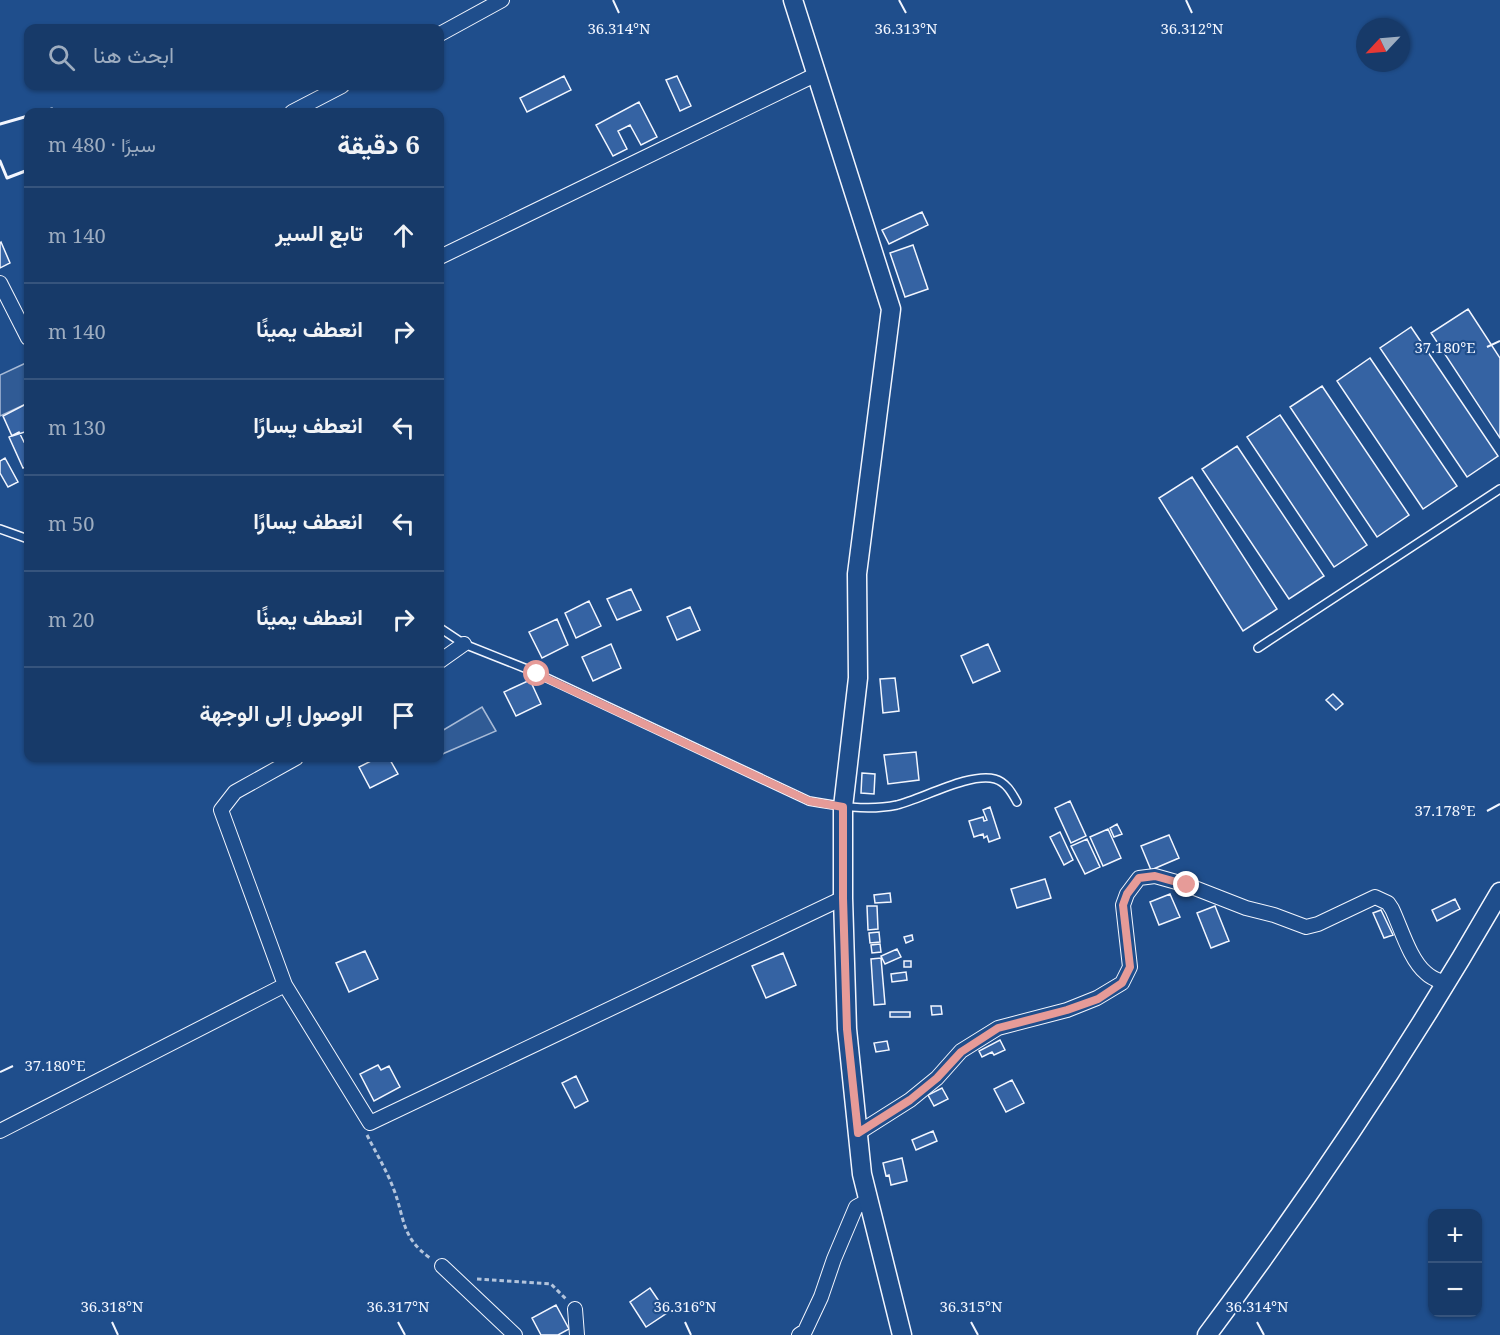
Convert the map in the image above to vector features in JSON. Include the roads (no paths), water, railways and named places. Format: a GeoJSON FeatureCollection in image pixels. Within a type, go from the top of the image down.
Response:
{"type":"FeatureCollection","features":[{"type":"Feature","properties":{"kind":"street"},"geometry":{"type":"LineString","coordinates":[[444,32],[502,0]]}},
{"type":"Feature","properties":{"kind":"street"},"geometry":{"type":"LineString","coordinates":[[793,0],[891,309],[857,574],[858,678],[843,807],[843,898],[847,1029],[862,1174],[902,1335]]}},
{"type":"Feature","properties":{"kind":"street"},"geometry":{"type":"LineString","coordinates":[[444,255],[817,74]]}},
{"type":"Feature","properties":{"kind":"street"},"geometry":{"type":"LineString","coordinates":[[300,108],[334,90]]}},
{"type":"Feature","properties":{"kind":"street"},"geometry":{"type":"LineString","coordinates":[[0,283],[24,330]]}},
{"type":"Feature","properties":{"kind":"street"},"geometry":{"type":"LineString","coordinates":[[444,658],[464,644]]}},
{"type":"Feature","properties":{"kind":"street"},"geometry":{"type":"LineString","coordinates":[[289,762],[235,792],[221,810],[285,985],[370,1123],[843,898]]}},
{"type":"Feature","properties":{"kind":"street"},"geometry":{"type":"LineString","coordinates":[[858,1133],[910,1100],[937,1078],[961,1052],[998,1028],[1067,1010],[1098,999],[1122,983],[1130,967],[1123,905],[1127,894],[1139,878],[1155,876],[1187,885],[1246,908],[1306,927],[1318,924],[1375,897],[1388,903],[1392,909],[1416,962],[1433,978],[1447,984]]}},
{"type":"Feature","properties":{"kind":"street"},"geometry":{"type":"LineString","coordinates":[[1207,1335],[1329,1163],[1447,984],[1500,892]]}},
{"type":"Feature","properties":{"kind":"street"},"geometry":{"type":"LineString","coordinates":[[0,1131],[285,985]]}},
{"type":"Feature","properties":{"kind":"street"},"geometry":{"type":"LineString","coordinates":[[799,1335],[805,1331],[822,1297],[834,1259],[856,1207],[869,1200]]}},
{"type":"Feature","properties":{"kind":"street"},"geometry":{"type":"LineString","coordinates":[[442,1266],[515,1335]]}},
{"type":"Feature","properties":{"kind":"street"},"geometry":{"type":"LineString","coordinates":[[575,1309],[577,1335]]}},
{"type":"Feature","properties":{"kind":"lane"},"geometry":{"type":"LineString","coordinates":[[1258,648],[1500,489]]}},
{"type":"Feature","properties":{"kind":"lane"},"geometry":{"type":"LineString","coordinates":[[0,529],[24,538]]}},
{"type":"Feature","properties":{"kind":"lane"},"geometry":{"type":"LineString","coordinates":[[444,631],[464,644],[532,671],[809,801],[843,807],[897,805],[943,788],[978,779],[995,779],[1007,786],[1017,802]]}}]}
